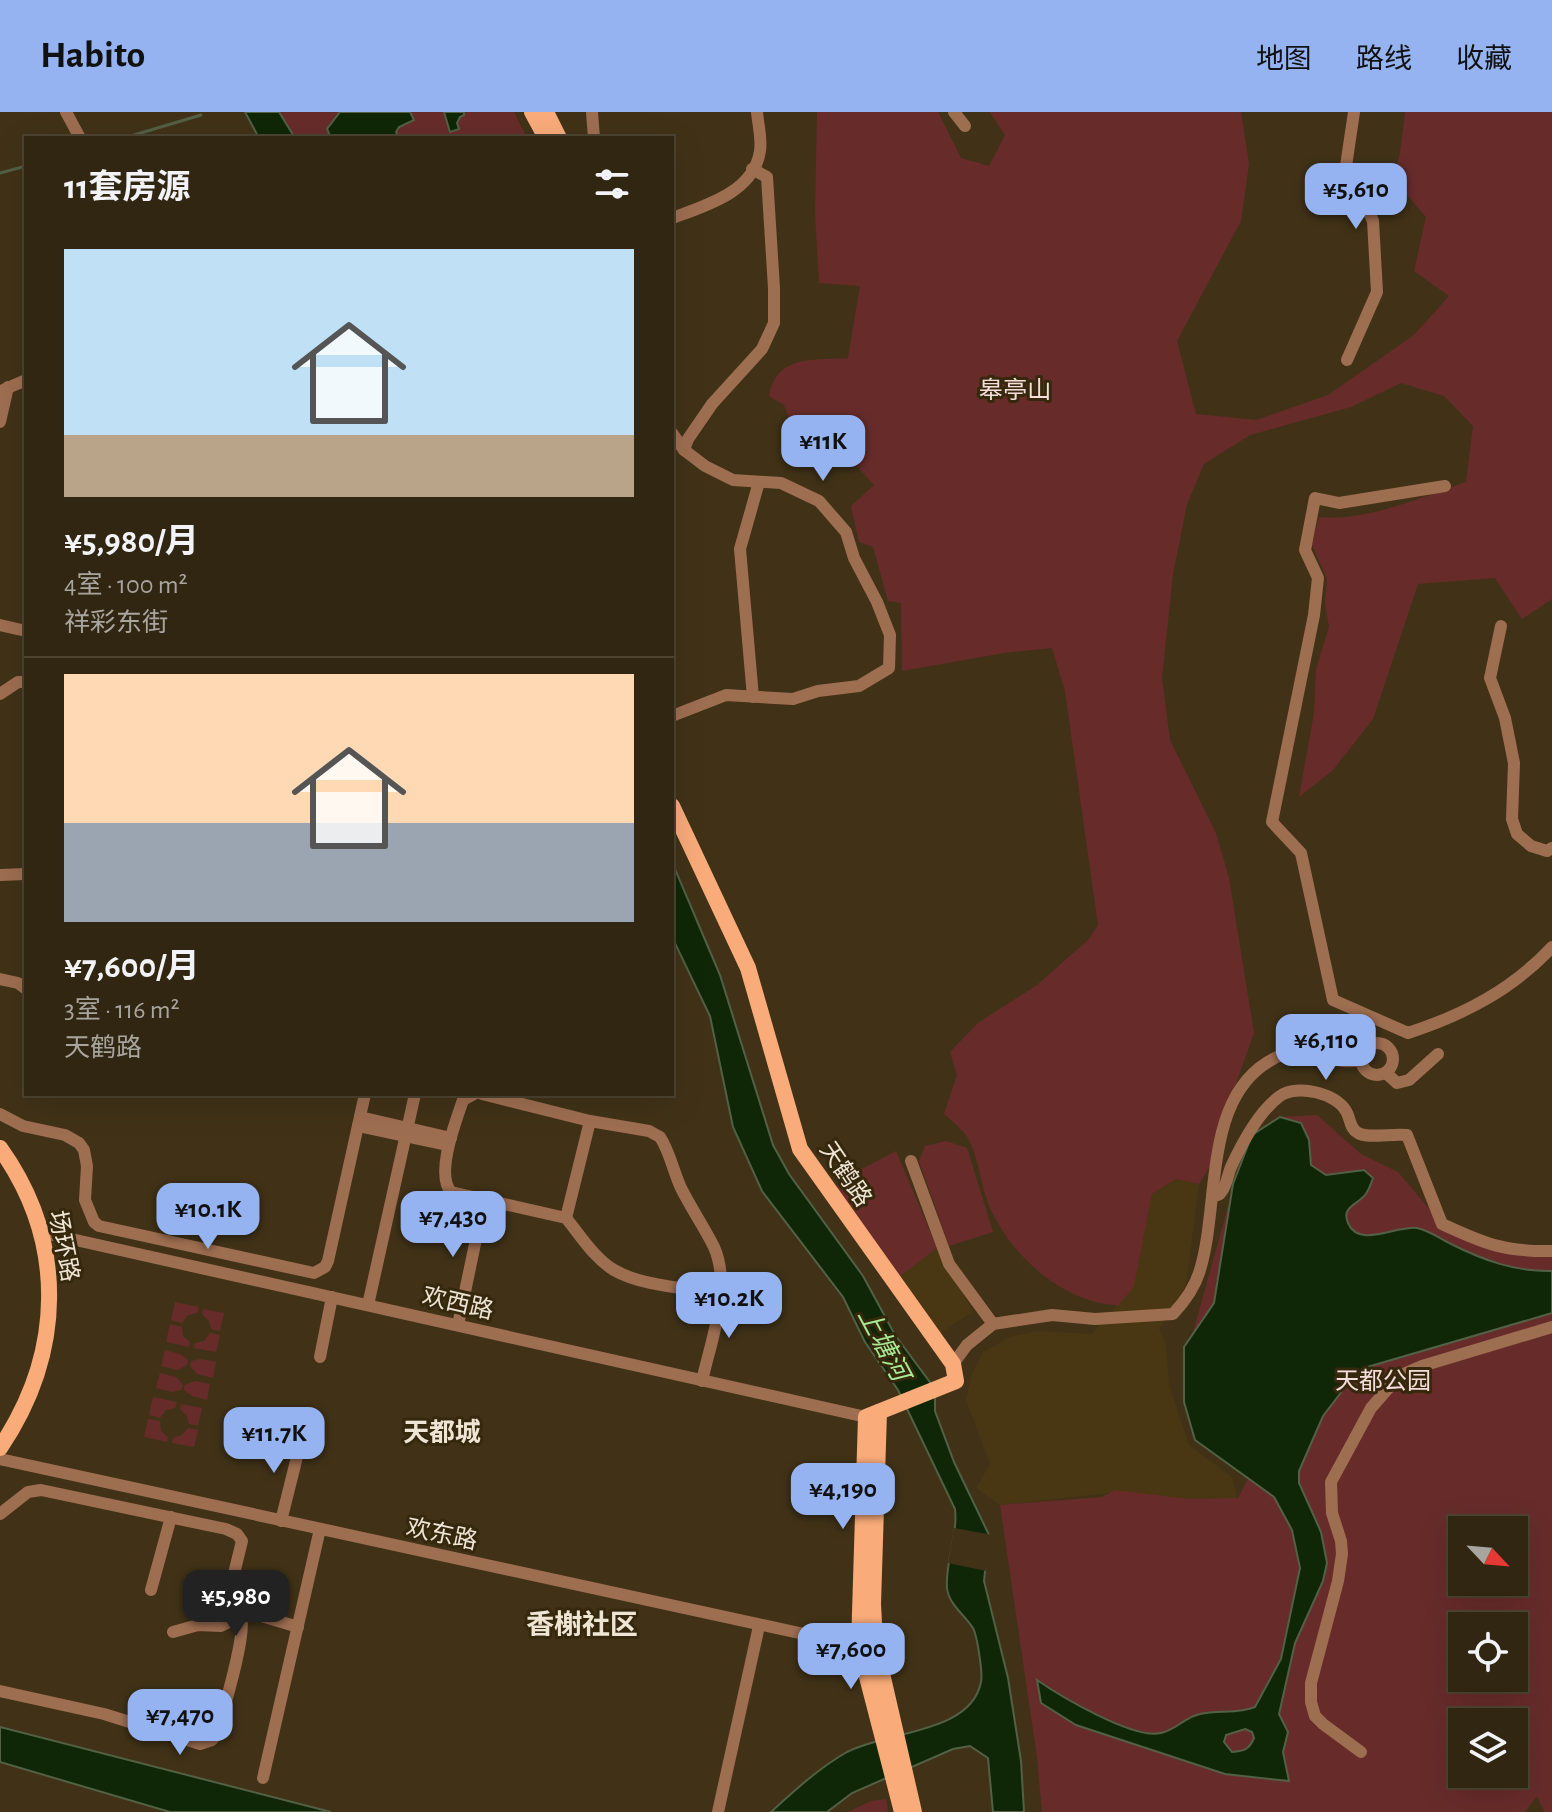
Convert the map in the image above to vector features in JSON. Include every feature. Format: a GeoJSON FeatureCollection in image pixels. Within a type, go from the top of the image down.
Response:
{"type":"FeatureCollection","features":[{"type":"Feature","properties":{"kind":"main road"},"geometry":{"type":"LineString","coordinates":[[532,112],[545,136]]}},
{"type":"Feature","properties":{"kind":"main road"},"geometry":{"type":"LineString","coordinates":[[546,112],[558,136]]}},
{"type":"Feature","properties":{"kind":"main road","name":"天鹤路"},"geometry":{"type":"LineString","coordinates":[[674,810],[748,968],[800,1149],[856,1232],[953,1364]]}},
{"type":"Feature","properties":{"kind":"main road","name":"场环路"},"geometry":{"type":"LineString","coordinates":[[0,1148],[29,1197],[40,1232],[49,1281],[46,1342],[29,1398],[0,1448]]}},
{"type":"Feature","properties":{"kind":"main road"},"geometry":{"type":"LineString","coordinates":[[910,1810],[867,1644],[872,1415],[956,1381],[953,1364]]}},
{"type":"Feature","properties":{"kind":"main road"},"geometry":{"type":"LineString","coordinates":[[887,1722],[898,1794],[910,1810]]}},
{"type":"Feature","properties":{"kind":"street"},"geometry":{"type":"LineString","coordinates":[[66,112],[79,136]]}},
{"type":"Feature","properties":{"kind":"street"},"geometry":{"type":"LineString","coordinates":[[592,112],[594,136]]}},
{"type":"Feature","properties":{"kind":"street"},"geometry":{"type":"LineString","coordinates":[[674,217],[715,203],[748,179],[760,151],[757,112]]}},
{"type":"Feature","properties":{"kind":"street"},"geometry":{"type":"LineString","coordinates":[[954,112],[965,126]]}},
{"type":"Feature","properties":{"kind":"street"},"geometry":{"type":"LineString","coordinates":[[1347,360],[1377,292],[1373,221],[1346,166],[1354,112]]}},
{"type":"Feature","properties":{"kind":"street"},"geometry":{"type":"LineString","coordinates":[[684,450],[712,404],[762,349],[774,323],[767,177],[752,169]]}},
{"type":"Feature","properties":{"kind":"street"},"geometry":{"type":"LineString","coordinates":[[0,422],[4,389],[24,381]]}},
{"type":"Feature","properties":{"kind":"street"},"geometry":{"type":"LineString","coordinates":[[674,436],[684,450],[705,466],[733,480],[781,483],[819,501],[846,532],[854,558],[890,635],[889,668],[859,686],[818,691],[793,699],[726,695],[674,715]]}},
{"type":"Feature","properties":{"kind":"street"},"geometry":{"type":"LineString","coordinates":[[753,697],[740,549],[759,482]]}},
{"type":"Feature","properties":{"kind":"street"},"geometry":{"type":"LineString","coordinates":[[1445,486],[1339,503],[1315,498],[1305,550],[1318,578],[1314,615],[1272,822],[1301,853],[1333,1000],[1408,1033],[1445,1021],[1484,1002],[1514,981],[1552,947]]}},
{"type":"Feature","properties":{"kind":"street"},"geometry":{"type":"LineString","coordinates":[[0,625],[24,631]]}},
{"type":"Feature","properties":{"kind":"street"},"geometry":{"type":"LineString","coordinates":[[1501,626],[1490,678],[1505,718],[1514,763],[1512,819],[1517,834],[1531,846],[1547,851],[1552,848]]}},
{"type":"Feature","properties":{"kind":"street"},"geometry":{"type":"LineString","coordinates":[[0,694],[18,682],[24,682]]}},
{"type":"Feature","properties":{"kind":"street"},"geometry":{"type":"LineString","coordinates":[[0,875],[24,874]]}},
{"type":"Feature","properties":{"kind":"street"},"geometry":{"type":"LineString","coordinates":[[0,979],[24,988]]}},
{"type":"Feature","properties":{"kind":"street"},"geometry":{"type":"LineString","coordinates":[[953,1364],[967,1345],[993,1324],[1052,1315],[1095,1319],[1173,1314],[1189,1296],[1200,1273],[1215,1163],[1237,1091],[1264,1064],[1286,1053],[1318,1054],[1342,1063],[1364,1066],[1376,1075],[1386,1073],[1394,1060],[1386,1045],[1370,1044],[1362,1052],[1364,1066]]}},
{"type":"Feature","properties":{"kind":"street"},"geometry":{"type":"LineString","coordinates":[[1386,1073],[1397,1083],[1409,1080],[1438,1054]]}},
{"type":"Feature","properties":{"kind":"street"},"geometry":{"type":"LineString","coordinates":[[1212,1196],[1224,1189],[1240,1147],[1258,1120],[1279,1097],[1295,1089],[1308,1089],[1339,1104],[1357,1132],[1366,1136],[1407,1135],[1442,1224],[1484,1244],[1504,1249],[1552,1251]]}},
{"type":"Feature","properties":{"kind":"street"},"geometry":{"type":"LineString","coordinates":[[0,1114],[23,1126],[65,1135],[79,1143],[84,1150],[87,1166],[85,1200],[94,1222],[104,1227],[314,1273],[328,1261],[365,1096]]}},
{"type":"Feature","properties":{"kind":"street"},"geometry":{"type":"LineString","coordinates":[[368,1305],[415,1096]]}},
{"type":"Feature","properties":{"kind":"street"},"geometry":{"type":"LineString","coordinates":[[470,1096],[463,1100],[450,1142],[444,1180],[456,1195],[566,1218],[582,1239],[613,1269],[638,1279],[720,1294]]}},
{"type":"Feature","properties":{"kind":"street"},"geometry":{"type":"LineString","coordinates":[[490,1096],[590,1121],[649,1131],[660,1137],[680,1186],[715,1249],[721,1280],[702,1381]]}},
{"type":"Feature","properties":{"kind":"street"},"geometry":{"type":"LineString","coordinates":[[359,1121],[450,1142]]}},
{"type":"Feature","properties":{"kind":"street"},"geometry":{"type":"LineString","coordinates":[[566,1218],[590,1121]]}},
{"type":"Feature","properties":{"kind":"street"},"geometry":{"type":"LineString","coordinates":[[911,1161],[949,1264],[993,1324]]}},
{"type":"Feature","properties":{"kind":"street"},"geometry":{"type":"LineString","coordinates":[[458,1325],[484,1201]]}},
{"type":"Feature","properties":{"kind":"street","name":"欢西路"},"geometry":{"type":"LineString","coordinates":[[40,1232],[702,1381],[872,1415]]}},
{"type":"Feature","properties":{"kind":"street"},"geometry":{"type":"LineString","coordinates":[[197,1267],[201,1248]]}},
{"type":"Feature","properties":{"kind":"street"},"geometry":{"type":"LineString","coordinates":[[320,1357],[332,1297]]}},
{"type":"Feature","properties":{"kind":"street"},"geometry":{"type":"LineString","coordinates":[[1361,1752],[1323,1724],[1315,1716],[1311,1702],[1311,1683],[1336,1591],[1342,1554],[1332,1513],[1331,1482],[1371,1408],[1399,1376],[1422,1366],[1552,1327]]}},
{"type":"Feature","properties":{"kind":"street"},"geometry":{"type":"LineString","coordinates":[[281,1521],[302,1437]]}},
{"type":"Feature","properties":{"kind":"street","name":"欢东路"},"geometry":{"type":"LineString","coordinates":[[0,1459],[759,1626],[867,1644]]}},
{"type":"Feature","properties":{"kind":"street"},"geometry":{"type":"LineString","coordinates":[[75,1496],[80,1476]]}},
{"type":"Feature","properties":{"kind":"street"},"geometry":{"type":"LineString","coordinates":[[0,1514],[28,1492],[41,1490],[171,1517],[237,1534],[242,1541],[229,1594],[231,1603],[241,1616],[240,1637],[217,1734],[212,1740],[200,1744],[104,1714],[0,1691]]}},
{"type":"Feature","properties":{"kind":"street"},"geometry":{"type":"LineString","coordinates":[[151,1590],[171,1517]]}},
{"type":"Feature","properties":{"kind":"street"},"geometry":{"type":"LineString","coordinates":[[263,1778],[320,1529]]}},
{"type":"Feature","properties":{"kind":"street"},"geometry":{"type":"LineString","coordinates":[[173,1632],[198,1625],[221,1626],[241,1616],[258,1615],[298,1627]]}},
{"type":"Feature","properties":{"kind":"street"},"geometry":{"type":"LineString","coordinates":[[718,1812],[759,1626]]}},
{"type":"Feature","properties":{"kind":"shaded area"},"geometry":{"type":"Polygon","coordinates":[[[1176,1179],[1199,1184],[1186,1285],[1159,1329],[1166,1343],[1169,1385],[1189,1445],[1233,1478],[1237,1498],[1224,1505],[1115,1490],[1000,1505],[976,1488],[990,1464],[966,1400],[972,1374],[983,1352],[1010,1337],[1037,1331],[1092,1334],[1134,1285],[1152,1194],[1176,1179]]]}},
{"type":"Feature","properties":{"kind":"shaded area"},"geometry":{"type":"Polygon","coordinates":[[[937,1248],[973,1311],[939,1334],[899,1277],[937,1248]]]}},
{"type":"Feature","properties":{"kind":"green space"},"geometry":{"type":"Polygon","coordinates":[[[279,112],[514,112],[526,136],[294,136],[279,112]]]}},
{"type":"Feature","properties":{"kind":"green space","name":"皋亭山"},"geometry":{"type":"Polygon","coordinates":[[[817,112],[938,112],[961,158],[989,166],[1005,135],[990,112],[1241,112],[1249,164],[1241,221],[1177,341],[1196,414],[1256,420],[1328,395],[1414,335],[1449,296],[1414,271],[1426,217],[1393,179],[1405,112],[1552,112],[1552,599],[1522,619],[1495,578],[1418,584],[1373,719],[1333,770],[1299,797],[1314,713],[1316,669],[1329,627],[1325,603],[1327,579],[1312,545],[1319,517],[1336,518],[1374,512],[1466,482],[1473,426],[1444,396],[1401,383],[1351,407],[1250,435],[1204,464],[1187,504],[1173,575],[1162,678],[1170,740],[1216,833],[1229,878],[1254,1033],[1228,1106],[1214,1159],[1199,1184],[1176,1179],[1152,1194],[1134,1286],[1119,1305],[1100,1303],[1063,1288],[1030,1264],[1016,1249],[990,1207],[969,1140],[944,1114],[957,1075],[950,1052],[978,1023],[1037,985],[1089,939],[1098,925],[1065,691],[1052,648],[902,671],[901,603],[888,601],[873,547],[859,542],[851,506],[874,485],[823,429],[798,441],[784,405],[769,396],[773,382],[789,366],[811,360],[848,358],[860,286],[819,283],[815,215],[817,112]]]}},
{"type":"Feature","properties":{"kind":"green space","name":"天都公园"},"geometry":{"type":"Polygon","coordinates":[[[1317,1115],[1361,1154],[1398,1172],[1442,1224],[1500,1248],[1552,1248],[1552,1812],[1544,1812],[1537,1796],[1525,1812],[1042,1812],[1037,1757],[1000,1505],[1102,1497],[1115,1490],[1187,1499],[1238,1498],[1248,1479],[1195,1440],[1184,1402],[1192,1336],[1238,1171],[1280,1117],[1317,1115]]]}},
{"type":"Feature","properties":{"kind":"green space"},"geometry":{"type":"Polygon","coordinates":[[[946,1141],[967,1148],[993,1232],[949,1246],[919,1161],[925,1146],[946,1141]]]}},
{"type":"Feature","properties":{"kind":"green space"},"geometry":{"type":"Polygon","coordinates":[[[896,1151],[937,1248],[899,1277],[834,1190],[843,1179],[896,1151]]]}},
{"type":"Feature","properties":{"kind":"green space"},"geometry":{"type":"Polygon","coordinates":[[[175,1302],[199,1307],[197,1313],[188,1315],[182,1323],[171,1320],[175,1302]]]}},
{"type":"Feature","properties":{"kind":"green space"},"geometry":{"type":"Polygon","coordinates":[[[203,1309],[224,1313],[220,1331],[211,1329],[209,1321],[202,1314],[203,1309]]]}},
{"type":"Feature","properties":{"kind":"green space"},"geometry":{"type":"Polygon","coordinates":[[[170,1324],[182,1327],[183,1336],[190,1342],[189,1347],[166,1342],[170,1324]]]}},
{"type":"Feature","properties":{"kind":"green space"},"geometry":{"type":"Polygon","coordinates":[[[210,1333],[220,1335],[216,1352],[194,1348],[195,1343],[204,1341],[210,1333]]]}},
{"type":"Feature","properties":{"kind":"green space"},"geometry":{"type":"Polygon","coordinates":[[[165,1350],[180,1354],[188,1360],[187,1365],[177,1370],[161,1366],[165,1350]]]}},
{"type":"Feature","properties":{"kind":"green space"},"geometry":{"type":"Polygon","coordinates":[[[191,1361],[216,1362],[213,1378],[197,1374],[190,1366],[191,1361]]]}},
{"type":"Feature","properties":{"kind":"green space"},"geometry":{"type":"Polygon","coordinates":[[[160,1373],[176,1377],[183,1385],[181,1390],[172,1392],[156,1388],[160,1373]]]}},
{"type":"Feature","properties":{"kind":"green space"},"geometry":{"type":"Polygon","coordinates":[[[195,1381],[210,1384],[207,1400],[184,1390],[185,1385],[195,1381]]]}},
{"type":"Feature","properties":{"kind":"green space"},"geometry":{"type":"Polygon","coordinates":[[[153,1397],[177,1402],[175,1408],[166,1410],[160,1418],[149,1415],[153,1397]]]}},
{"type":"Feature","properties":{"kind":"green space"},"geometry":{"type":"Polygon","coordinates":[[[181,1404],[202,1408],[198,1426],[189,1424],[187,1416],[180,1409],[181,1404]]]}},
{"type":"Feature","properties":{"kind":"green space"},"geometry":{"type":"Polygon","coordinates":[[[148,1419],[160,1421],[161,1431],[168,1437],[167,1442],[144,1437],[148,1419]]]}},
{"type":"Feature","properties":{"kind":"green space"},"geometry":{"type":"Polygon","coordinates":[[[188,1428],[198,1430],[194,1447],[172,1443],[173,1438],[182,1435],[188,1428]]]}},
{"type":"Feature","properties":{"kind":"green space"},"geometry":{"type":"Polygon","coordinates":[[[886,1799],[888,1812],[848,1812],[871,1801],[886,1799]]]}},
{"type":"Feature","properties":{"kind":"water"},"geometry":{"type":"Polygon","coordinates":[[[245,112],[279,112],[294,136],[258,136],[245,112]]]}},
{"type":"Feature","properties":{"kind":"water"},"geometry":{"type":"Polygon","coordinates":[[[340,112],[410,112],[414,120],[399,127],[396,132],[398,136],[330,136],[327,129],[340,112]]]}},
{"type":"Feature","properties":{"kind":"water"},"geometry":{"type":"Polygon","coordinates":[[[444,112],[464,112],[457,123],[459,129],[450,132],[444,112]]]}},
{"type":"Feature","properties":{"kind":"water","name":"上塘河"},"geometry":{"type":"Polygon","coordinates":[[[674,867],[720,975],[773,1145],[789,1174],[863,1276],[895,1335],[935,1389],[935,1411],[954,1462],[989,1535],[984,1581],[1008,1678],[1021,1761],[1024,1812],[993,1812],[988,1758],[970,1746],[953,1749],[852,1793],[827,1812],[771,1812],[817,1772],[847,1752],[925,1729],[961,1712],[974,1699],[981,1682],[980,1663],[973,1628],[954,1604],[947,1588],[955,1509],[898,1390],[865,1342],[843,1297],[762,1191],[733,1127],[710,1016],[674,941],[674,867]]]}},
{"type":"Feature","properties":{"kind":"water"},"geometry":{"type":"Polygon","coordinates":[[[1280,1117],[1301,1123],[1309,1140],[1311,1165],[1326,1175],[1364,1170],[1373,1178],[1365,1195],[1347,1213],[1346,1218],[1353,1231],[1369,1235],[1417,1228],[1500,1264],[1552,1271],[1552,1313],[1364,1368],[1356,1373],[1323,1416],[1299,1471],[1299,1483],[1321,1532],[1327,1563],[1323,1581],[1295,1643],[1279,1714],[1288,1732],[1283,1752],[1289,1781],[1225,1774],[1076,1725],[1041,1703],[1037,1680],[1116,1724],[1133,1730],[1161,1733],[1200,1714],[1255,1707],[1281,1659],[1300,1568],[1292,1530],[1274,1497],[1195,1440],[1184,1402],[1184,1347],[1214,1303],[1233,1184],[1252,1135],[1280,1117]],[[1245,1729],[1226,1735],[1224,1742],[1232,1752],[1243,1750],[1254,1738],[1252,1732],[1245,1729]]]}},
{"type":"Feature","properties":{"kind":"water"},"geometry":{"type":"Polygon","coordinates":[[[0,1727],[331,1812],[170,1812],[0,1762],[0,1727]]]}},
{"type":"Feature","properties":{"kind":"pier"},"geometry":{"type":"Polygon","coordinates":[[[954,1528],[993,1535],[986,1571],[948,1563],[954,1528]]]}},
{"type":"Feature","properties":{"kind":"waterway"},"geometry":{"type":"LineString","coordinates":[[131,136],[201,115]]}},
{"type":"Feature","properties":{"kind":"waterway"},"geometry":{"type":"LineString","coordinates":[[0,173],[24,167]]}},
{"type":"Feature","properties":{"kind":"district","name":"天都城"},"geometry":{"type":"Point","coordinates":[442,1432]}},
{"type":"Feature","properties":{"kind":"district","name":"香榭社区"},"geometry":{"type":"Point","coordinates":[582,1624]}}]}
